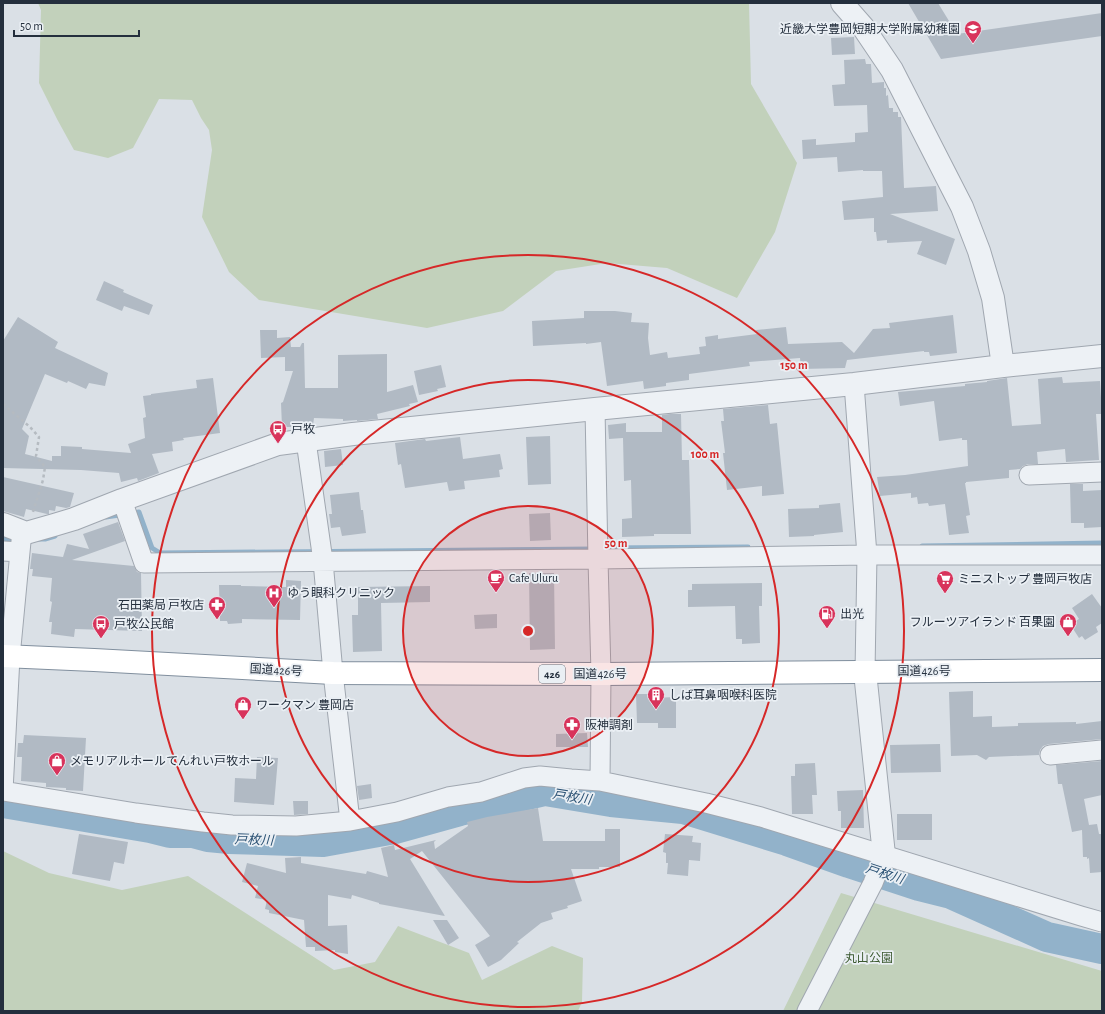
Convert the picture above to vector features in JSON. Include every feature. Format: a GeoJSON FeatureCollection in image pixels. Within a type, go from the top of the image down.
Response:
{"type":"FeatureCollection","features":[{"type":"Feature","properties":{"kind":"highway","name":"国道426号"},"geometry":{"type":"LineString","coordinates":[[6,656],[333,673],[601,674],[1102,670]]}},
{"type":"Feature","properties":{"kind":"street"},"geometry":{"type":"LineString","coordinates":[[842,3],[863,27],[892,70],[962,207],[980,251],[993,298],[1003,366]]}},
{"type":"Feature","properties":{"kind":"street"},"geometry":{"type":"LineString","coordinates":[[1102,356],[854,384],[353,434],[278,444],[122,500],[74,519],[15,538],[12,625],[6,656],[3,791],[136,813],[232,825],[296,826],[350,821],[397,812],[448,797],[481,792],[524,778],[540,776],[600,781],[706,803],[761,817],[1102,922]]}},
{"type":"Feature","properties":{"kind":"street"},"geometry":{"type":"LineString","coordinates":[[807,1011],[873,883],[884,855],[866,672],[867,555],[854,384]]}},
{"type":"Feature","properties":{"kind":"street"},"geometry":{"type":"LineString","coordinates":[[595,409],[601,674],[600,781]]}},
{"type":"Feature","properties":{"kind":"street"},"geometry":{"type":"LineString","coordinates":[[306,441],[323,561],[333,673],[350,821]]}},
{"type":"Feature","properties":{"kind":"street"},"geometry":{"type":"LineString","coordinates":[[1029,476],[1102,472]]}},
{"type":"Feature","properties":{"kind":"street"},"geometry":{"type":"LineString","coordinates":[[122,500],[144,563],[867,555],[1102,555]]}},
{"type":"Feature","properties":{"kind":"street"},"geometry":{"type":"LineString","coordinates":[[1050,755],[1102,750]]}},
{"type":"Feature","properties":{"kind":"path"},"geometry":{"type":"LineString","coordinates":[[3,404],[30,427],[38,437],[36,456],[45,467],[43,480],[15,538]]}},
{"type":"Feature","properties":{"kind":"green space"},"geometry":{"type":"Polygon","coordinates":[[[38,3],[749,3],[751,84],[797,163],[775,232],[737,298],[667,268],[607,263],[556,271],[503,311],[427,328],[259,300],[229,272],[202,217],[212,150],[209,130],[192,100],[159,99],[133,148],[108,158],[74,150],[39,83],[41,10],[38,3]]]}},
{"type":"Feature","properties":{"kind":"green space"},"geometry":{"type":"Polygon","coordinates":[[[3,851],[49,873],[122,890],[188,876],[334,970],[375,962],[398,926],[469,953],[482,980],[552,946],[583,958],[582,1002],[578,1011],[3,1011],[3,851]]]}},
{"type":"Feature","properties":{"kind":"green space","name":"丸山公園"},"geometry":{"type":"Polygon","coordinates":[[[841,893],[1102,971],[1102,1011],[783,1011],[841,893]]]}},
{"type":"Feature","properties":{"kind":"building"},"geometry":{"type":"Polygon","coordinates":[[[908,3],[938,3],[957,34],[1102,13],[1102,36],[941,59],[908,3]]]}},
{"type":"Feature","properties":{"kind":"building"},"geometry":{"type":"Polygon","coordinates":[[[854,37],[855,54],[832,55],[831,38],[854,37]]]}},
{"type":"Feature","properties":{"kind":"building"},"geometry":{"type":"Polygon","coordinates":[[[865,59],[866,64],[871,64],[872,83],[884,82],[886,96],[888,95],[889,108],[893,108],[893,112],[898,112],[898,117],[901,117],[904,188],[936,186],[938,211],[890,214],[955,239],[946,265],[917,254],[922,241],[887,243],[887,240],[877,241],[876,232],[874,232],[874,218],[844,220],[842,201],[883,197],[882,171],[863,170],[838,172],[837,157],[803,159],[802,140],[816,139],[816,145],[855,142],[855,133],[868,132],[867,105],[834,106],[832,85],[845,84],[844,60],[865,59]]]}},
{"type":"Feature","properties":{"kind":"building"},"geometry":{"type":"Polygon","coordinates":[[[104,281],[124,290],[123,292],[153,305],[149,315],[124,306],[122,311],[96,300],[104,281]]]}},
{"type":"Feature","properties":{"kind":"building"},"geometry":{"type":"Polygon","coordinates":[[[584,311],[615,311],[632,313],[631,322],[649,323],[648,338],[650,355],[667,352],[668,358],[700,354],[699,347],[706,346],[705,337],[718,335],[718,339],[757,334],[756,330],[786,327],[788,344],[842,342],[854,353],[873,329],[890,328],[889,323],[953,315],[957,353],[930,356],[929,352],[924,351],[847,360],[845,368],[801,369],[800,358],[749,362],[750,366],[689,374],[689,380],[666,383],[666,386],[644,389],[643,381],[607,386],[601,342],[533,346],[532,321],[584,318],[584,311]]]}},
{"type":"Feature","properties":{"kind":"building"},"geometry":{"type":"Polygon","coordinates":[[[18,317],[58,342],[55,348],[108,373],[105,386],[89,383],[86,389],[68,381],[67,383],[45,374],[22,429],[29,436],[25,454],[52,461],[52,456],[61,456],[61,446],[131,453],[128,444],[145,438],[143,418],[146,417],[143,396],[197,388],[196,380],[213,378],[220,433],[183,438],[184,440],[172,442],[173,451],[152,454],[159,473],[138,481],[137,478],[121,482],[119,473],[81,470],[3,468],[3,341],[18,317]]]}},
{"type":"Feature","properties":{"kind":"building"},"geometry":{"type":"Polygon","coordinates":[[[260,330],[277,330],[277,338],[290,337],[291,347],[300,347],[302,343],[304,343],[305,388],[338,388],[338,355],[387,354],[387,392],[413,385],[418,402],[409,404],[410,406],[377,414],[378,419],[343,421],[343,419],[314,418],[313,425],[305,424],[305,427],[282,427],[281,403],[283,402],[293,371],[285,371],[285,357],[261,358],[260,330]]]}},
{"type":"Feature","properties":{"kind":"building"},"geometry":{"type":"Polygon","coordinates":[[[441,365],[446,387],[437,389],[438,391],[419,395],[414,371],[441,365]]]}},
{"type":"Feature","properties":{"kind":"building"},"geometry":{"type":"Polygon","coordinates":[[[1062,377],[1063,383],[1100,381],[1102,414],[1096,414],[1099,460],[1066,462],[1065,449],[1037,452],[1038,464],[1028,464],[1020,469],[1009,470],[1009,478],[966,482],[970,515],[966,516],[969,533],[949,535],[945,504],[929,506],[928,503],[918,504],[917,497],[911,498],[911,493],[880,496],[877,477],[905,475],[968,466],[967,440],[962,440],[962,438],[939,441],[934,401],[900,406],[898,392],[965,386],[965,384],[1007,378],[1012,426],[1041,424],[1038,379],[1062,377]]]}},
{"type":"Feature","properties":{"kind":"building"},"geometry":{"type":"Polygon","coordinates":[[[768,405],[770,424],[777,423],[784,494],[762,496],[762,486],[727,490],[723,453],[725,453],[721,421],[724,421],[723,409],[768,405]]]}},
{"type":"Feature","properties":{"kind":"building"},"geometry":{"type":"Polygon","coordinates":[[[681,414],[682,460],[689,460],[691,534],[654,534],[654,536],[622,537],[622,519],[632,518],[631,480],[624,481],[623,438],[609,439],[608,425],[626,423],[626,432],[662,432],[662,415],[681,414]]]}},
{"type":"Feature","properties":{"kind":"building"},"geometry":{"type":"Polygon","coordinates":[[[550,436],[551,484],[528,485],[526,437],[550,436]]]}},
{"type":"Feature","properties":{"kind":"building"},"geometry":{"type":"Polygon","coordinates":[[[460,437],[463,459],[500,454],[503,469],[499,470],[500,477],[464,481],[465,489],[449,491],[447,482],[405,488],[401,464],[398,465],[395,443],[425,439],[426,441],[460,437]]]}},
{"type":"Feature","properties":{"kind":"building"},"geometry":{"type":"Polygon","coordinates":[[[341,449],[343,465],[325,467],[324,451],[341,449]]]}},
{"type":"Feature","properties":{"kind":"building"},"geometry":{"type":"Polygon","coordinates":[[[3,477],[74,493],[70,507],[66,508],[56,506],[55,511],[49,510],[49,514],[26,509],[24,517],[3,511],[3,477]]]}},
{"type":"Feature","properties":{"kind":"building"},"geometry":{"type":"Polygon","coordinates":[[[1070,484],[1083,484],[1083,491],[1102,490],[1102,527],[1084,528],[1084,523],[1071,523],[1070,484]]]}},
{"type":"Feature","properties":{"kind":"building"},"geometry":{"type":"Polygon","coordinates":[[[359,492],[366,533],[342,536],[340,527],[331,528],[329,514],[332,514],[330,495],[359,492]]]}},
{"type":"Feature","properties":{"kind":"building"},"geometry":{"type":"Polygon","coordinates":[[[840,503],[843,532],[814,536],[789,537],[788,509],[819,508],[819,505],[840,503]]]}},
{"type":"Feature","properties":{"kind":"building"},"geometry":{"type":"Polygon","coordinates":[[[550,513],[551,540],[530,541],[529,514],[550,513]]]}},
{"type":"Feature","properties":{"kind":"building"},"geometry":{"type":"Polygon","coordinates":[[[118,522],[125,541],[72,560],[134,566],[137,572],[141,573],[142,631],[75,629],[74,637],[51,634],[52,622],[49,622],[52,602],[50,601],[52,578],[32,576],[33,569],[30,569],[32,553],[63,557],[67,544],[89,549],[83,534],[118,522]]]}},
{"type":"Feature","properties":{"kind":"building"},"geometry":{"type":"Polygon","coordinates":[[[529,573],[554,573],[555,649],[530,650],[529,573]]]}},
{"type":"Feature","properties":{"kind":"building"},"geometry":{"type":"Polygon","coordinates":[[[286,580],[301,581],[300,620],[242,619],[242,623],[228,624],[227,621],[220,621],[219,585],[286,587],[286,580]]]}},
{"type":"Feature","properties":{"kind":"building"},"geometry":{"type":"Polygon","coordinates":[[[762,583],[762,606],[759,606],[760,643],[742,644],[742,639],[736,639],[735,606],[688,607],[688,590],[692,590],[692,584],[762,583]]]}},
{"type":"Feature","properties":{"kind":"building"},"geometry":{"type":"Polygon","coordinates":[[[430,586],[430,602],[381,603],[382,651],[353,652],[352,615],[358,615],[358,587],[430,586]]]}},
{"type":"Feature","properties":{"kind":"building"},"geometry":{"type":"Polygon","coordinates":[[[1092,594],[1102,608],[1102,623],[1096,627],[1098,632],[1085,640],[1082,636],[1079,638],[1070,624],[1079,619],[1072,608],[1092,594]]]}},
{"type":"Feature","properties":{"kind":"building"},"geometry":{"type":"Polygon","coordinates":[[[497,614],[497,628],[475,629],[474,615],[497,614]]]}},
{"type":"Feature","properties":{"kind":"building"},"geometry":{"type":"Polygon","coordinates":[[[973,691],[973,717],[992,716],[992,727],[1018,726],[1018,723],[1076,722],[1076,724],[1102,721],[1102,739],[1049,744],[1043,746],[1039,755],[989,757],[986,760],[977,755],[951,756],[949,692],[973,691]]]}},
{"type":"Feature","properties":{"kind":"building","name":"しば耳鼻咽喉科医院"},"geometry":{"type":"Polygon","coordinates":[[[636,694],[652,694],[652,698],[676,697],[676,728],[658,728],[658,723],[637,723],[636,694]]]}},
{"type":"Feature","properties":{"kind":"building","name":"阪神調剤"},"geometry":{"type":"Polygon","coordinates":[[[587,733],[588,747],[556,747],[556,734],[587,733]]]}},
{"type":"Feature","properties":{"kind":"building"},"geometry":{"type":"Polygon","coordinates":[[[24,735],[86,738],[83,791],[46,787],[46,783],[21,781],[22,757],[17,757],[18,743],[23,743],[24,735]]]}},
{"type":"Feature","properties":{"kind":"building"},"geometry":{"type":"Polygon","coordinates":[[[940,744],[941,772],[891,773],[890,745],[940,744]]]}},
{"type":"Feature","properties":{"kind":"building"},"geometry":{"type":"Polygon","coordinates":[[[257,757],[278,758],[274,805],[234,802],[235,778],[256,779],[257,757]]]}},
{"type":"Feature","properties":{"kind":"building"},"geometry":{"type":"Polygon","coordinates":[[[1102,761],[1102,795],[1084,799],[1089,825],[1097,824],[1099,834],[1102,834],[1102,872],[1090,873],[1089,858],[1087,859],[1087,857],[1083,857],[1082,830],[1072,832],[1062,784],[1058,784],[1056,765],[1102,761]]]}},
{"type":"Feature","properties":{"kind":"building"},"geometry":{"type":"Polygon","coordinates":[[[815,763],[817,795],[812,795],[813,814],[792,814],[791,776],[795,776],[795,764],[815,763]]]}},
{"type":"Feature","properties":{"kind":"building"},"geometry":{"type":"Polygon","coordinates":[[[371,784],[372,798],[359,800],[357,786],[371,784]]]}},
{"type":"Feature","properties":{"kind":"building"},"geometry":{"type":"Polygon","coordinates":[[[863,790],[864,828],[841,828],[841,811],[838,811],[837,791],[863,790]]]}},
{"type":"Feature","properties":{"kind":"building"},"geometry":{"type":"Polygon","coordinates":[[[293,801],[308,801],[308,814],[294,815],[293,801]]]}},
{"type":"Feature","properties":{"kind":"building"},"geometry":{"type":"Polygon","coordinates":[[[538,808],[543,841],[605,841],[605,829],[620,829],[620,867],[571,869],[582,901],[567,906],[568,908],[551,913],[553,919],[541,923],[517,942],[519,943],[501,960],[488,967],[475,945],[490,936],[422,851],[410,859],[445,916],[379,904],[352,895],[351,899],[328,895],[328,926],[347,925],[348,954],[335,952],[335,950],[315,951],[315,947],[306,947],[304,920],[269,913],[269,910],[265,909],[267,900],[255,898],[258,886],[242,882],[247,863],[286,873],[285,858],[301,857],[301,863],[366,874],[367,871],[388,877],[381,848],[394,845],[395,850],[436,840],[434,842],[435,849],[468,826],[467,822],[538,808]]]}},
{"type":"Feature","properties":{"kind":"building"},"geometry":{"type":"Polygon","coordinates":[[[897,814],[932,814],[932,840],[897,840],[897,814]]]}},
{"type":"Feature","properties":{"kind":"building"},"geometry":{"type":"Polygon","coordinates":[[[79,834],[128,842],[124,864],[114,862],[110,881],[72,874],[79,834]]]}},
{"type":"Feature","properties":{"kind":"building"},"geometry":{"type":"Polygon","coordinates":[[[665,834],[693,836],[692,842],[701,843],[700,861],[689,860],[688,876],[667,874],[668,863],[666,863],[666,853],[663,852],[665,834]]]}},
{"type":"Feature","properties":{"kind":"building"},"geometry":{"type":"Polygon","coordinates":[[[433,920],[447,920],[459,938],[448,945],[433,920]]]}},
{"type":"Feature","properties":{"kind":"waterway"},"geometry":{"type":"LineString","coordinates":[[106,517],[139,512],[152,548],[160,553],[594,549]]}},
{"type":"Feature","properties":{"kind":"waterway"},"geometry":{"type":"LineString","coordinates":[[38,539],[45,539],[55,536]]}},
{"type":"Feature","properties":{"kind":"waterway"},"geometry":{"type":"LineString","coordinates":[[3,539],[18,539]]}},
{"type":"Feature","properties":{"kind":"waterway"},"geometry":{"type":"LineString","coordinates":[[922,546],[1102,543]]}},
{"type":"Feature","properties":{"kind":"waterway"},"geometry":{"type":"LineString","coordinates":[[602,548],[748,547]]}},
{"type":"Feature","properties":{"kind":"waterway","name":"戸枚川"},"geometry":{"type":"LineString","coordinates":[[3,803],[150,828],[170,833],[193,833],[208,837],[229,839],[323,842],[395,829],[460,811],[545,791],[611,802],[683,809],[787,841],[919,886],[951,894],[1047,937],[1102,949]]}},
{"type":"Feature","properties":{"kind":"place","name":"近畿大学豊岡短期大学附属幼稚園"},"geometry":{"type":"Point","coordinates":[973,44]}},
{"type":"Feature","properties":{"kind":"place","name":"戸牧"},"geometry":{"type":"Point","coordinates":[278,444]}},
{"type":"Feature","properties":{"kind":"place","name":"Cafe Uluru"},"geometry":{"type":"Point","coordinates":[496,593]}},
{"type":"Feature","properties":{"kind":"place","name":"ミニストップ 豊岡戸牧店"},"geometry":{"type":"Point","coordinates":[945,594]}},
{"type":"Feature","properties":{"kind":"place","name":"ゆう眼科クリニック"},"geometry":{"type":"Point","coordinates":[274,608]}},
{"type":"Feature","properties":{"kind":"place","name":"石田薬局 戸牧店"},"geometry":{"type":"Point","coordinates":[217,620]}},
{"type":"Feature","properties":{"kind":"place","name":"出光"},"geometry":{"type":"Point","coordinates":[827,629]}},
{"type":"Feature","properties":{"kind":"place","name":"フルーツアイランド 百果園"},"geometry":{"type":"Point","coordinates":[1068,637]}},
{"type":"Feature","properties":{"kind":"place","name":"戸牧公民館"},"geometry":{"type":"Point","coordinates":[101,639]}},
{"type":"Feature","properties":{"kind":"place","name":"しば耳鼻咽喉科医院"},"geometry":{"type":"Point","coordinates":[656,710]}},
{"type":"Feature","properties":{"kind":"place","name":"ワークマン 豊岡店"},"geometry":{"type":"Point","coordinates":[243,720]}},
{"type":"Feature","properties":{"kind":"place","name":"阪神調剤"},"geometry":{"type":"Point","coordinates":[572,740]}},
{"type":"Feature","properties":{"kind":"place","name":"メモリアルホールてんれい戸牧ホール"},"geometry":{"type":"Point","coordinates":[57,776]}}]}
